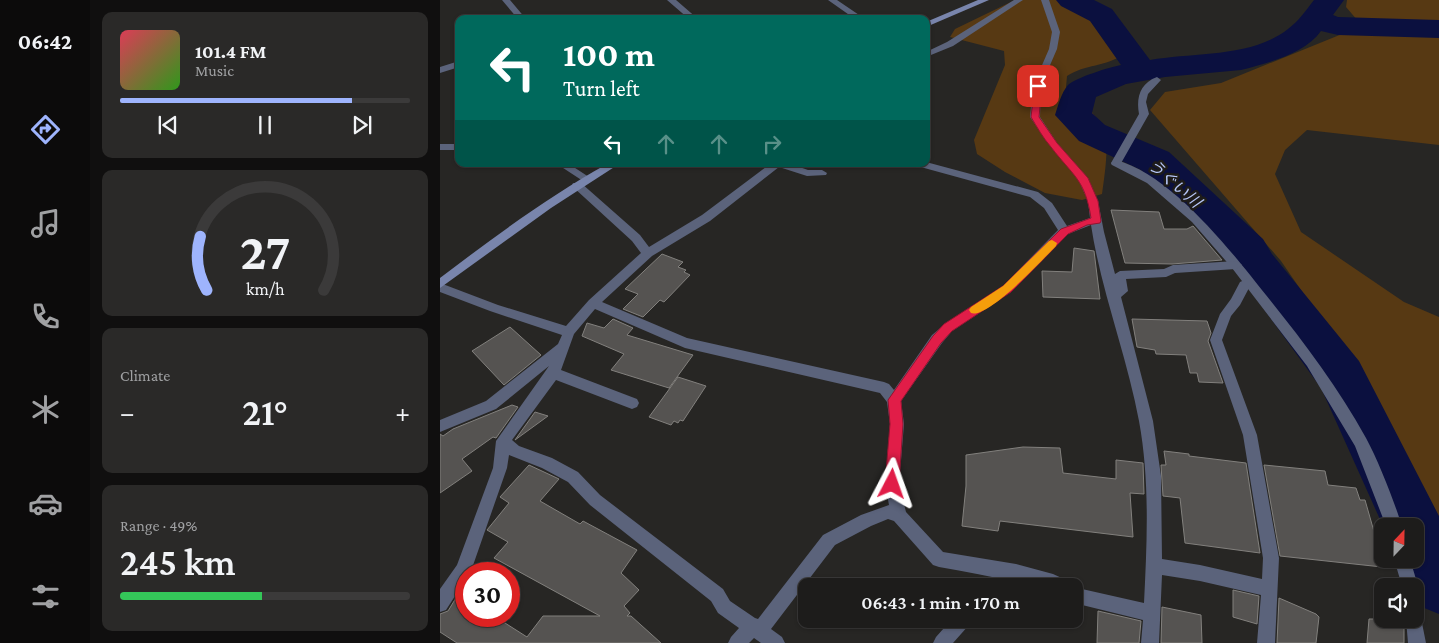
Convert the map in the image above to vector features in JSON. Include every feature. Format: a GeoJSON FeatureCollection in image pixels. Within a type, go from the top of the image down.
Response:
{"type":"FeatureCollection","features":[{"type":"Feature","properties":{"kind":"street"},"geometry":{"type":"LineString","coordinates":[[506,0],[519,15]]}},
{"type":"Feature","properties":{"kind":"street"},"geometry":{"type":"LineString","coordinates":[[671,0],[689,15]]}},
{"type":"Feature","properties":{"kind":"street"},"geometry":{"type":"LineString","coordinates":[[832,0],[855,15]]}},
{"type":"Feature","properties":{"kind":"street"},"geometry":{"type":"LineString","coordinates":[[930,23],[985,0]]}},
{"type":"Feature","properties":{"kind":"street"},"geometry":{"type":"LineString","coordinates":[[930,53],[950,44],[1019,0]]}},
{"type":"Feature","properties":{"kind":"street"},"geometry":{"type":"LineString","coordinates":[[1045,0],[1056,32],[1053,49],[1038,86],[1035,117],[1054,145],[1083,178],[1093,201],[1096,221],[1146,421],[1154,476],[1154,566],[1150,643]]}},
{"type":"Feature","properties":{"kind":"street"},"geometry":{"type":"LineString","coordinates":[[440,70],[455,65]]}},
{"type":"Feature","properties":{"kind":"street"},"geometry":{"type":"LineString","coordinates":[[1157,80],[1142,94],[1141,102],[1144,114],[1116,163],[1151,181],[1196,219],[1236,265],[1312,362],[1361,443],[1392,518]]}},
{"type":"Feature","properties":{"kind":"street"},"geometry":{"type":"LineString","coordinates":[[930,166],[1034,194],[1040,197],[1056,216],[1064,231]]}},
{"type":"Feature","properties":{"kind":"street"},"geometry":{"type":"LineString","coordinates":[[565,167],[636,238],[648,253]]}},
{"type":"Feature","properties":{"kind":"street"},"geometry":{"type":"LineString","coordinates":[[569,332],[494,308],[440,286],[532,214],[609,167]]}},
{"type":"Feature","properties":{"kind":"street"},"geometry":{"type":"LineString","coordinates":[[440,604],[463,570],[500,468],[503,441],[553,374],[569,332],[593,303],[648,253],[706,218],[772,167]]}},
{"type":"Feature","properties":{"kind":"street"},"geometry":{"type":"LineString","coordinates":[[790,167],[807,173],[822,174]]}},
{"type":"Feature","properties":{"kind":"street"},"geometry":{"type":"LineString","coordinates":[[894,400],[937,340],[948,328],[1007,289],[1064,231],[1086,222],[1096,221]]}},
{"type":"Feature","properties":{"kind":"street"},"geometry":{"type":"LineString","coordinates":[[1114,295],[1122,291],[1120,275],[1166,272],[1173,268],[1236,265]]}},
{"type":"Feature","properties":{"kind":"street"},"geometry":{"type":"LineString","coordinates":[[1249,282],[1244,285],[1236,302],[1226,314],[1216,340],[1250,435],[1271,558],[1266,643]]}},
{"type":"Feature","properties":{"kind":"street"},"geometry":{"type":"LineString","coordinates":[[593,303],[685,343],[774,365],[884,388],[894,400],[897,424],[892,484],[899,516]]}},
{"type":"Feature","properties":{"kind":"street"},"geometry":{"type":"LineString","coordinates":[[440,426],[491,405],[564,346]]}},
{"type":"Feature","properties":{"kind":"street"},"geometry":{"type":"LineString","coordinates":[[553,374],[632,403]]}},
{"type":"Feature","properties":{"kind":"street"},"geometry":{"type":"LineString","coordinates":[[503,441],[514,451],[547,463],[573,477],[595,500],[717,595],[724,607],[776,643]]}},
{"type":"Feature","properties":{"kind":"street"},"geometry":{"type":"LineString","coordinates":[[737,643],[756,628],[829,540],[866,520],[888,512],[899,516],[939,559],[1016,572],[1039,578]]}},
{"type":"Feature","properties":{"kind":"street"},"geometry":{"type":"LineString","coordinates":[[1154,566],[1200,573],[1268,589]]}},
{"type":"Feature","properties":{"kind":"street"},"geometry":{"type":"LineString","coordinates":[[1083,598],[1151,613]]}},
{"type":"Feature","properties":{"kind":"street"},"geometry":{"type":"LineString","coordinates":[[942,643],[956,628]]}},
{"type":"Feature","properties":{"kind":"street"},"geometry":{"type":"LineString","coordinates":[[1415,628],[1417,643]]}},
{"type":"Feature","properties":{"kind":"shaded area"},"geometry":{"type":"Polygon","coordinates":[[[1015,0],[1083,0],[1121,46],[1124,54],[1117,58],[1103,64],[1081,69],[1067,76],[1066,87],[1094,115],[1103,128],[1106,141],[1106,155],[1102,194],[1082,200],[1045,193],[1005,172],[977,154],[974,140],[1005,65],[1004,51],[950,37],[955,29],[1015,0]]]}},
{"type":"Feature","properties":{"kind":"shaded area"},"geometry":{"type":"Polygon","coordinates":[[[1347,0],[1439,0],[1439,25],[1358,21],[1346,7],[1347,0]]]}},
{"type":"Feature","properties":{"kind":"shaded area"},"geometry":{"type":"Polygon","coordinates":[[[1342,34],[1439,37],[1439,145],[1307,130],[1285,150],[1275,174],[1301,232],[1404,302],[1439,317],[1439,568],[1412,480],[1327,328],[1281,261],[1150,110],[1165,92],[1221,83],[1342,34]]]}},
{"type":"Feature","properties":{"kind":"building"},"geometry":{"type":"Polygon","coordinates":[[[1111,210],[1159,212],[1164,229],[1187,229],[1193,226],[1222,260],[1172,264],[1125,263],[1111,210]]]}},
{"type":"Feature","properties":{"kind":"building"},"geometry":{"type":"Polygon","coordinates":[[[1074,248],[1094,251],[1100,299],[1043,297],[1042,271],[1072,272],[1074,248]]]}},
{"type":"Feature","properties":{"kind":"building"},"geometry":{"type":"Polygon","coordinates":[[[662,254],[683,262],[678,267],[686,270],[684,272],[690,275],[664,302],[660,300],[643,317],[623,309],[638,294],[625,289],[662,254]]]}},
{"type":"Feature","properties":{"kind":"building"},"geometry":{"type":"Polygon","coordinates":[[[613,319],[633,328],[627,335],[693,355],[669,388],[611,370],[624,354],[582,336],[587,323],[604,328],[613,319]]]}},
{"type":"Feature","properties":{"kind":"building"},"geometry":{"type":"Polygon","coordinates":[[[1132,319],[1207,321],[1211,333],[1208,341],[1223,383],[1199,382],[1197,373],[1190,373],[1186,355],[1156,354],[1155,350],[1137,347],[1132,319]]]}},
{"type":"Feature","properties":{"kind":"building"},"geometry":{"type":"Polygon","coordinates":[[[510,327],[541,355],[504,385],[472,351],[510,327]]]}},
{"type":"Feature","properties":{"kind":"building"},"geometry":{"type":"Polygon","coordinates":[[[678,377],[706,386],[683,421],[680,420],[678,423],[674,421],[671,425],[649,417],[678,377]]]}},
{"type":"Feature","properties":{"kind":"building"},"geometry":{"type":"Polygon","coordinates":[[[512,405],[518,407],[496,438],[493,437],[462,459],[472,471],[440,493],[440,434],[443,436],[453,429],[512,405]]]}},
{"type":"Feature","properties":{"kind":"building"},"geometry":{"type":"Polygon","coordinates":[[[535,412],[548,416],[515,440],[535,412]]]}},
{"type":"Feature","properties":{"kind":"building"},"geometry":{"type":"Polygon","coordinates":[[[1023,447],[1060,448],[1063,473],[1116,479],[1116,460],[1143,463],[1144,494],[1130,493],[1133,537],[1000,521],[998,531],[962,526],[966,486],[966,455],[1023,447]]]}},
{"type":"Feature","properties":{"kind":"building"},"geometry":{"type":"Polygon","coordinates":[[[1164,451],[1246,463],[1260,553],[1185,543],[1180,498],[1163,496],[1161,465],[1166,465],[1164,451]]]}},
{"type":"Feature","properties":{"kind":"building"},"geometry":{"type":"Polygon","coordinates":[[[529,465],[559,479],[540,501],[580,524],[583,521],[637,550],[621,573],[639,590],[624,606],[630,613],[627,616],[631,616],[661,643],[457,643],[440,632],[440,614],[448,611],[455,600],[455,627],[511,627],[527,637],[543,616],[600,616],[520,572],[520,562],[501,562],[494,558],[508,542],[487,530],[509,503],[500,497],[529,465]]]}},
{"type":"Feature","properties":{"kind":"building"},"geometry":{"type":"Polygon","coordinates":[[[1264,465],[1325,471],[1328,485],[1356,488],[1360,500],[1365,500],[1374,532],[1374,566],[1280,556],[1264,465]]]}},
{"type":"Feature","properties":{"kind":"building"},"geometry":{"type":"Polygon","coordinates":[[[1233,590],[1259,596],[1257,624],[1233,617],[1233,590]]]}},
{"type":"Feature","properties":{"kind":"building"},"geometry":{"type":"Polygon","coordinates":[[[1279,598],[1319,617],[1316,643],[1277,643],[1279,598]]]}},
{"type":"Feature","properties":{"kind":"building"},"geometry":{"type":"Polygon","coordinates":[[[1162,607],[1201,615],[1202,643],[1161,643],[1162,607]]]}},
{"type":"Feature","properties":{"kind":"building"},"geometry":{"type":"Polygon","coordinates":[[[1098,611],[1141,621],[1139,643],[1097,643],[1098,611]]]}},
{"type":"Feature","properties":{"kind":"building"},"geometry":{"type":"Polygon","coordinates":[[[1369,619],[1374,619],[1374,628],[1404,628],[1404,643],[1367,643],[1369,619]]]}},
{"type":"Feature","properties":{"kind":"waterway"},"geometry":{"type":"LineString","coordinates":[[1071,0],[1101,15],[1115,32],[1141,71]]}},
{"type":"Feature","properties":{"kind":"waterway","name":"うぐい川"},"geometry":{"type":"LineString","coordinates":[[1329,0],[1308,28],[1298,37],[1278,47],[1241,60],[1165,67],[1117,76],[1081,91],[1073,115],[1092,133],[1155,161],[1248,250],[1256,265],[1341,376],[1409,518]]}},
{"type":"Feature","properties":{"kind":"waterway"},"geometry":{"type":"LineString","coordinates":[[1315,20],[1338,26],[1439,29]]}},
{"type":"Feature","properties":{"kind":"waterway","name":"うぐい川"},"geometry":{"type":"LineString","coordinates":[[1424,550],[1439,583]]}},
{"type":"Feature","properties":{"kind":"slow traffic"},"geometry":{"type":"LineString","coordinates":[[975,310],[1007,289],[1052,243]]}},
{"type":"Feature","properties":{"kind":"route"},"geometry":{"type":"LineString","coordinates":[[892,484],[897,424],[894,400],[937,340],[948,328],[1007,289],[1064,231],[1086,222],[1096,221],[1093,201],[1083,178],[1054,145],[1035,117],[1038,86]]}}]}
